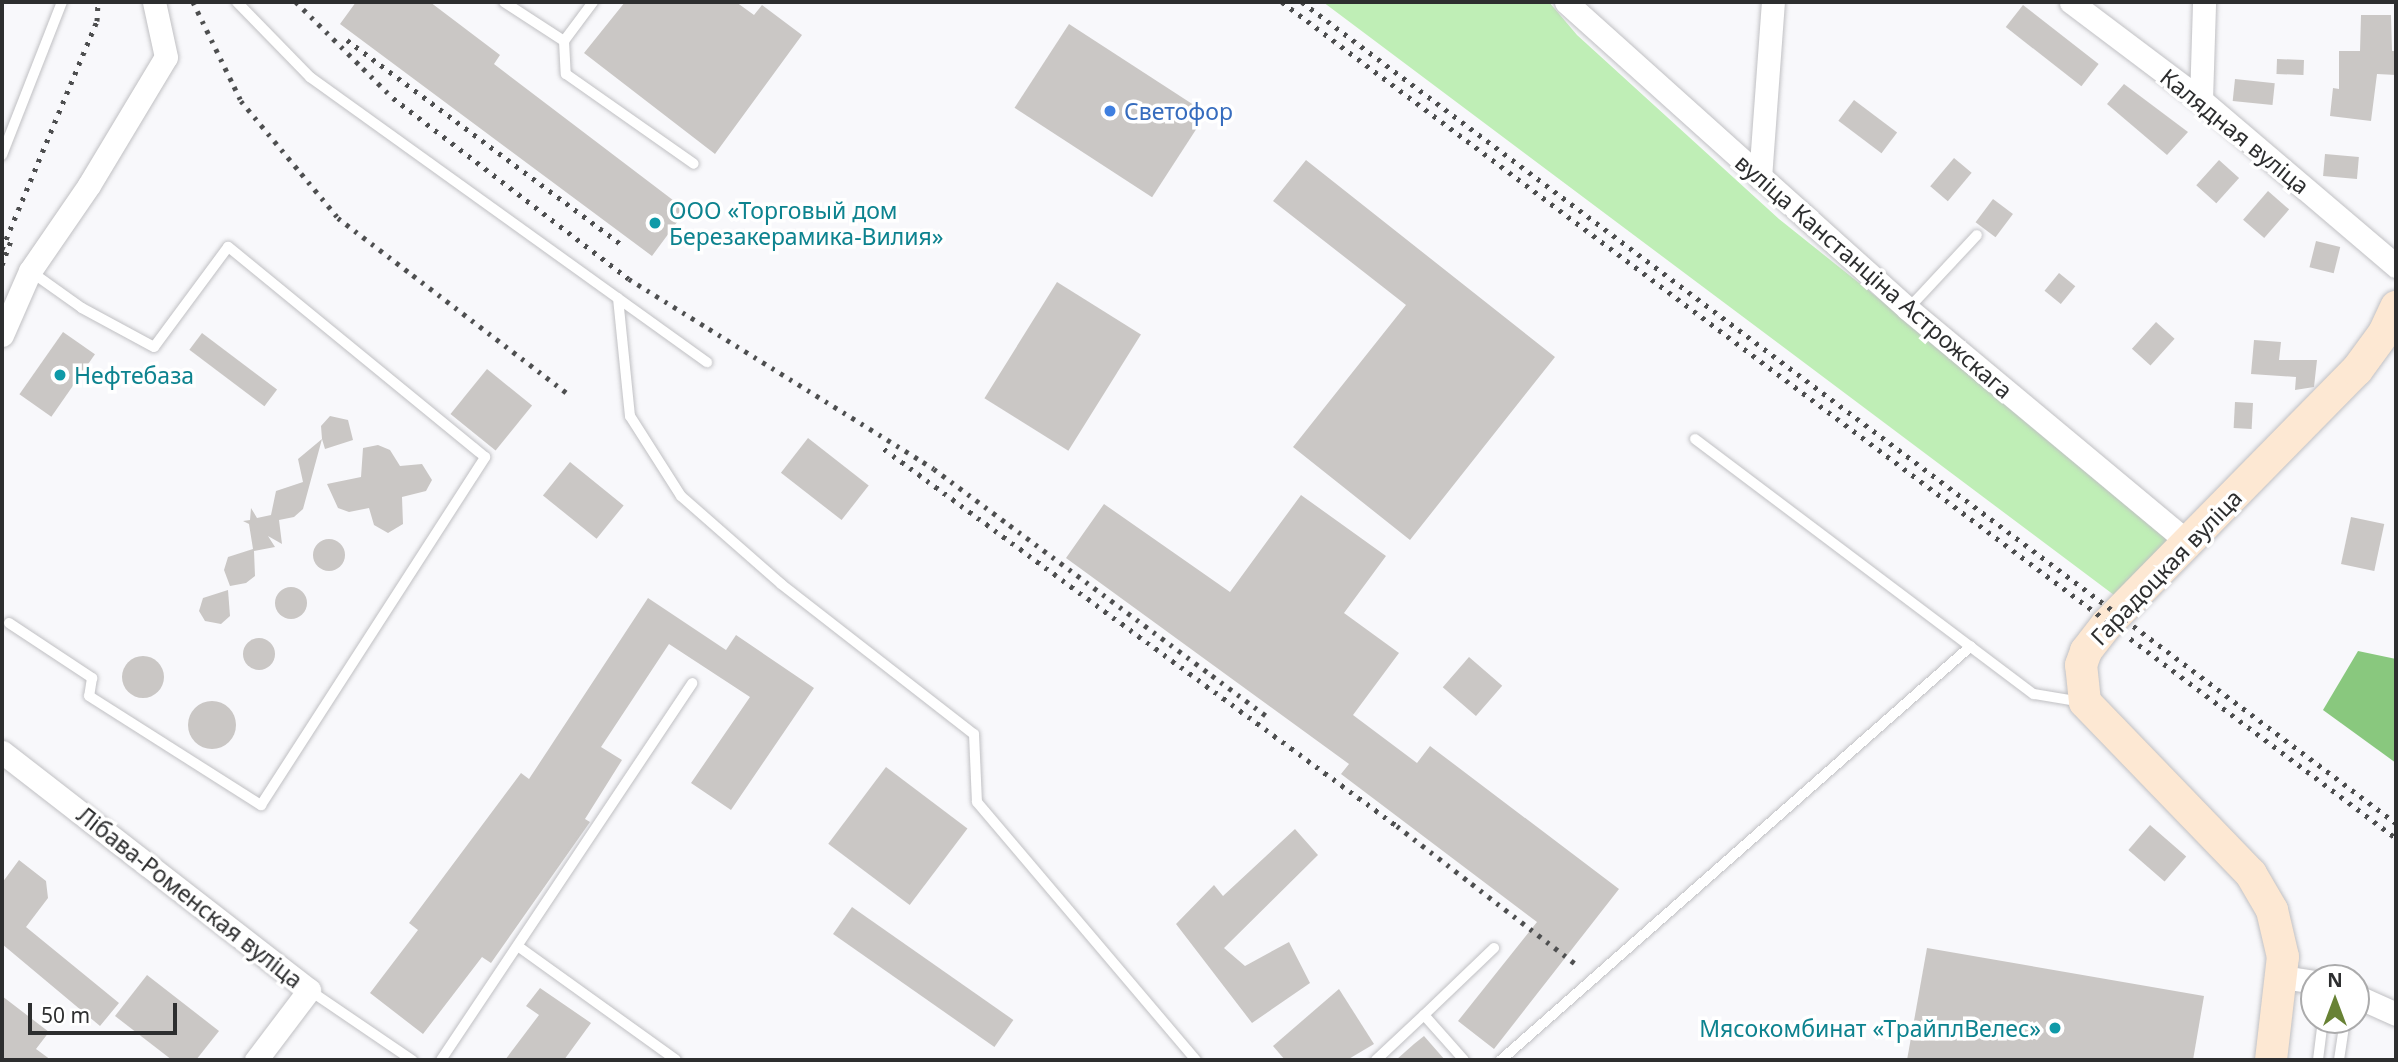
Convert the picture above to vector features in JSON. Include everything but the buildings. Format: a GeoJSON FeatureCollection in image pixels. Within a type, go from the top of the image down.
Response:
{"type":"FeatureCollection","features":[{"type":"Feature","properties":{"kind":"street"},"geometry":{"type":"LineString","coordinates":[[2,335],[30,271],[89,186],[166,57],[154,2]]}},
{"type":"Feature","properties":{"kind":"street","name":"вуліца Канстанціна Астрожскага"},"geometry":{"type":"LineString","coordinates":[[1566,2],[1908,309],[2189,542]]}},
{"type":"Feature","properties":{"kind":"street"},"geometry":{"type":"LineString","coordinates":[[1760,178],[1768,120],[1773,2]]}},
{"type":"Feature","properties":{"kind":"street","name":"Калядная вуліца"},"geometry":{"type":"LineString","coordinates":[[2071,2],[2201,100],[2396,266]]}},
{"type":"Feature","properties":{"kind":"street"},"geometry":{"type":"LineString","coordinates":[[2201,100],[2204,2]]}},
{"type":"Feature","properties":{"kind":"street","name":"Гарадоцкая вуліца"},"geometry":{"type":"LineString","coordinates":[[2085,702],[2081,679],[2086,651],[2106,624],[2357,370],[2384,333],[2396,307]]}},
{"type":"Feature","properties":{"kind":"street"},"geometry":{"type":"LineString","coordinates":[[2085,702],[2251,874],[2272,910],[2281,938],[2283,977],[2271,1060]]}},
{"type":"Feature","properties":{"kind":"street","name":"Лібава-Роменская вуліца"},"geometry":{"type":"LineString","coordinates":[[2,752],[309,990],[256,1060]]}},
{"type":"Feature","properties":{"kind":"street"},"geometry":{"type":"LineString","coordinates":[[2283,977],[2300,980]]}},
{"type":"Feature","properties":{"kind":"street"},"geometry":{"type":"LineString","coordinates":[[2370,1002],[2396,1014]]}},
{"type":"Feature","properties":{"kind":"lane"},"geometry":{"type":"LineString","coordinates":[[2,155],[62,2]]}},
{"type":"Feature","properties":{"kind":"lane"},"geometry":{"type":"LineString","coordinates":[[237,2],[310,77],[707,362]]}},
{"type":"Feature","properties":{"kind":"lane"},"geometry":{"type":"LineString","coordinates":[[504,2],[564,41]]}},
{"type":"Feature","properties":{"kind":"lane"},"geometry":{"type":"LineString","coordinates":[[593,2],[564,41],[566,74],[694,164]]}},
{"type":"Feature","properties":{"kind":"lane"},"geometry":{"type":"LineString","coordinates":[[1908,309],[1977,235]]}},
{"type":"Feature","properties":{"kind":"lane"},"geometry":{"type":"LineString","coordinates":[[9,623],[92,678],[89,696],[261,805],[485,457],[228,247],[154,347],[82,308],[30,271]]}},
{"type":"Feature","properties":{"kind":"lane"},"geometry":{"type":"LineString","coordinates":[[618,299],[630,416],[681,496],[781,584],[974,734],[977,802],[1196,1060]]}},
{"type":"Feature","properties":{"kind":"lane"},"geometry":{"type":"LineString","coordinates":[[1695,439],[2034,694],[2085,702]]}},
{"type":"Feature","properties":{"kind":"lane"},"geometry":{"type":"LineString","coordinates":[[1501,1060],[1971,646]]}},
{"type":"Feature","properties":{"kind":"lane"},"geometry":{"type":"LineString","coordinates":[[441,1060],[519,947],[692,683]]}},
{"type":"Feature","properties":{"kind":"lane"},"geometry":{"type":"LineString","coordinates":[[519,947],[676,1060]]}},
{"type":"Feature","properties":{"kind":"lane"},"geometry":{"type":"LineString","coordinates":[[1376,1060],[1494,948]]}},
{"type":"Feature","properties":{"kind":"lane"},"geometry":{"type":"LineString","coordinates":[[309,990],[412,1060]]}},
{"type":"Feature","properties":{"kind":"lane"},"geometry":{"type":"LineString","coordinates":[[1424,1015],[1464,1060]]}},
{"type":"Feature","properties":{"kind":"lane"},"geometry":{"type":"LineString","coordinates":[[2318,1060],[2321,1034]]}},
{"type":"Feature","properties":{"kind":"lane"},"geometry":{"type":"LineString","coordinates":[[2339,1060],[2342,1034]]}},
{"type":"Feature","properties":{"kind":"green space"},"geometry":{"type":"Polygon","coordinates":[[[1323,2],[1549,2],[1577,35],[1779,219],[2062,445],[2182,550],[2126,604],[1323,2]]]}},
{"type":"Feature","properties":{"kind":"green space"},"geometry":{"type":"Polygon","coordinates":[[[2358,651],[2396,659],[2396,763],[2323,710],[2358,651]]]}},
{"type":"Feature","properties":{"kind":"railway"},"geometry":{"type":"LineString","coordinates":[[2,249],[97,21],[98,2]]}},
{"type":"Feature","properties":{"kind":"railway"},"geometry":{"type":"LineString","coordinates":[[193,2],[241,101],[338,218],[571,396]]}},
{"type":"Feature","properties":{"kind":"railway"},"geometry":{"type":"LineString","coordinates":[[296,2],[393,98],[629,279],[934,469],[1267,716]]}},
{"type":"Feature","properties":{"kind":"railway"},"geometry":{"type":"LineString","coordinates":[[1282,2],[2396,838]]}},
{"type":"Feature","properties":{"kind":"railway"},"geometry":{"type":"LineString","coordinates":[[1302,2],[2396,823]]}},
{"type":"Feature","properties":{"kind":"railway"},"geometry":{"type":"LineString","coordinates":[[347,40],[623,246]]}},
{"type":"Feature","properties":{"kind":"railway"},"geometry":{"type":"LineString","coordinates":[[2,265],[11,240]]}},
{"type":"Feature","properties":{"kind":"railway"},"geometry":{"type":"LineString","coordinates":[[884,449],[1397,826],[1577,965]]}},
{"type":"Feature","properties":{"kind":"place","name":"Светофор"},"geometry":{"type":"Point","coordinates":[1110,111]}},
{"type":"Feature","properties":{"kind":"place","name":"ООО «Торговый дом Березакерамика-Вилия»"},"geometry":{"type":"Point","coordinates":[655,223]}},
{"type":"Feature","properties":{"kind":"place","name":"Нефтебаза"},"geometry":{"type":"Point","coordinates":[60,375]}},
{"type":"Feature","properties":{"kind":"place","name":"Мясокомбинат «ТрайплВелес»"},"geometry":{"type":"Point","coordinates":[2055,1028]}}]}
